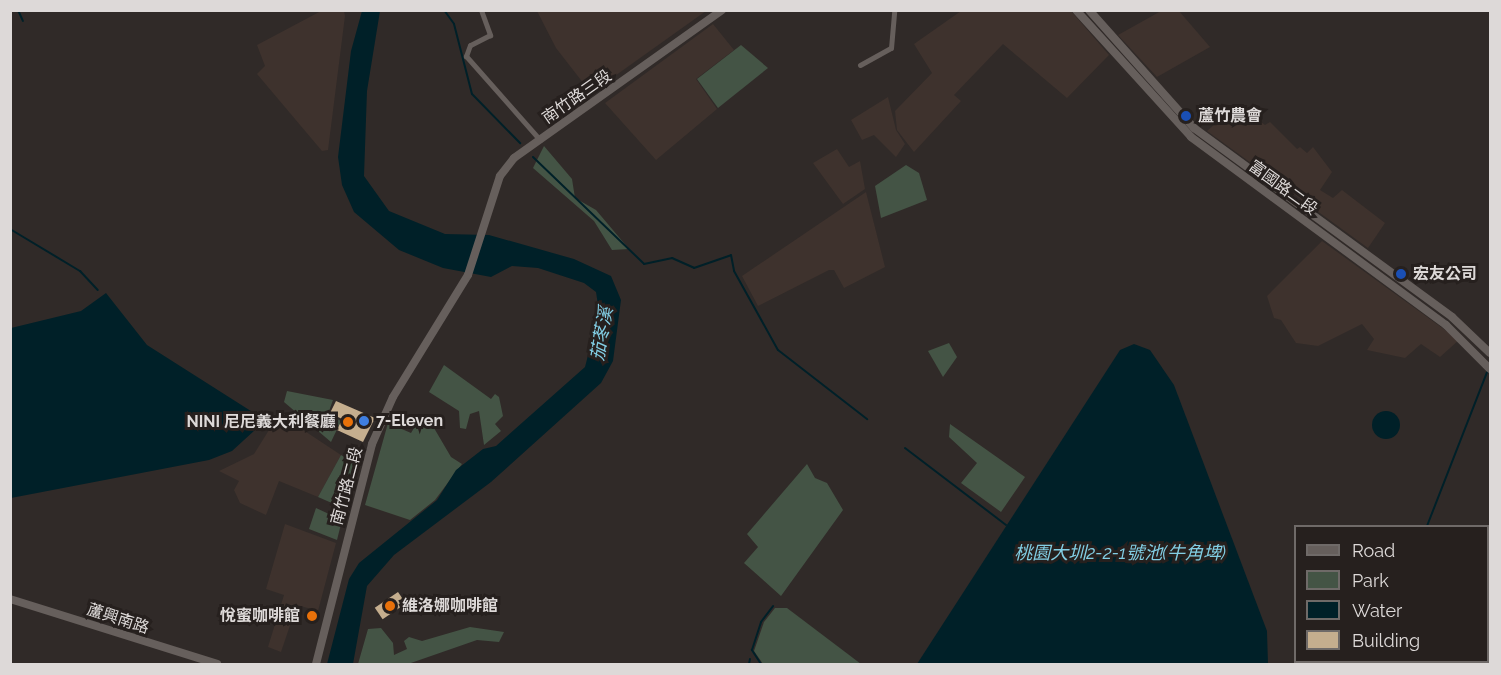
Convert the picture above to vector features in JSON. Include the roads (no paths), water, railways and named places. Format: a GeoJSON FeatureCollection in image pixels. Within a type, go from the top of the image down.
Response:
{"type":"FeatureCollection","features":[{"type":"Feature","properties":{"kind":"street"},"geometry":{"type":"LineString","coordinates":[[481,10],[490,34],[470,45],[466,56],[540,140]]}},
{"type":"Feature","properties":{"kind":"street","name":"南竹路三段"},"geometry":{"type":"LineString","coordinates":[[456,297],[468,275],[480,230],[500,176],[514,158],[722,10]]}},
{"type":"Feature","properties":{"kind":"street"},"geometry":{"type":"LineString","coordinates":[[860,65],[891,48],[894,10]]}},
{"type":"Feature","properties":{"kind":"street","name":"富國路二段"},"geometry":{"type":"LineString","coordinates":[[1076,10],[1191,137],[1446,325],[1491,369]]}},
{"type":"Feature","properties":{"kind":"street","name":"富國路二段"},"geometry":{"type":"LineString","coordinates":[[1089,10],[1194,128],[1452,317],[1491,353]]}},
{"type":"Feature","properties":{"kind":"street","name":"南竹路二段"},"geometry":{"type":"LineString","coordinates":[[316,664],[372,444],[393,397],[456,297]]}},
{"type":"Feature","properties":{"kind":"street","name":"蘆興南路"},"geometry":{"type":"LineString","coordinates":[[10,599],[217,664]]}},
{"type":"Feature","properties":{"kind":"water","name":"茄苳溪"},"geometry":{"type":"Polygon","coordinates":[[[362,11],[380,11],[367,91],[364,176],[389,211],[445,234],[489,235],[574,259],[611,276],[621,300],[613,361],[601,383],[491,482],[394,555],[367,586],[353,664],[327,664],[349,579],[359,563],[437,500],[456,470],[483,449],[496,446],[585,367],[599,312],[596,292],[584,283],[538,268],[512,266],[491,277],[443,268],[399,250],[354,212],[342,185],[338,157],[351,51],[362,11]]]}},
{"type":"Feature","properties":{"kind":"water"},"geometry":{"type":"Polygon","coordinates":[[[106,293],[147,345],[254,413],[255,430],[232,451],[209,460],[11,498],[11,328],[81,311],[106,293]]]}},
{"type":"Feature","properties":{"kind":"water","name":"桃園大圳2-2-1號池(牛角埤)"},"geometry":{"type":"Polygon","coordinates":[[[1134,344],[1150,350],[1174,385],[1267,631],[1268,664],[917,664],[1120,350],[1134,344]]]}},
{"type":"Feature","properties":{"kind":"water"},"geometry":{"type":"Polygon","coordinates":[[[1386,411],[1396,415],[1400,425],[1396,435],[1386,439],[1376,435],[1372,425],[1376,415],[1386,411]]]}},
{"type":"Feature","properties":{"kind":"waterway"},"geometry":{"type":"LineString","coordinates":[[18,10],[23,21]]}},
{"type":"Feature","properties":{"kind":"waterway"},"geometry":{"type":"LineString","coordinates":[[444,10],[454,24],[472,94],[520,143]]}},
{"type":"Feature","properties":{"kind":"waterway"},"geometry":{"type":"LineString","coordinates":[[533,157],[644,264],[672,258],[694,268],[731,255],[734,271],[778,350],[867,419]]}},
{"type":"Feature","properties":{"kind":"waterway"},"geometry":{"type":"LineString","coordinates":[[10,229],[80,271],[98,290]]}},
{"type":"Feature","properties":{"kind":"waterway"},"geometry":{"type":"LineString","coordinates":[[1427,525],[1487,372]]}},
{"type":"Feature","properties":{"kind":"waterway"},"geometry":{"type":"LineString","coordinates":[[905,448],[1006,525]]}},
{"type":"Feature","properties":{"kind":"waterway"},"geometry":{"type":"LineString","coordinates":[[761,664],[752,650],[761,622],[773,606]]}},
{"type":"Feature","properties":{"kind":"waterway"},"geometry":{"type":"LineString","coordinates":[[749,664],[750,659]]}},
{"type":"Feature","properties":{"kind":"place","name":"蘆竹農會"},"geometry":{"type":"Point","coordinates":[1186,116]}},
{"type":"Feature","properties":{"kind":"place","name":"宏友公司"},"geometry":{"type":"Point","coordinates":[1401,274]}},
{"type":"Feature","properties":{"kind":"place","name":"7-Eleven"},"geometry":{"type":"Point","coordinates":[364,421]}},
{"type":"Feature","properties":{"kind":"place","name":"NINI 尼尼義大利餐廳"},"geometry":{"type":"Point","coordinates":[348,422]}},
{"type":"Feature","properties":{"kind":"place","name":"維洛娜咖啡館"},"geometry":{"type":"Point","coordinates":[390,606]}},
{"type":"Feature","properties":{"kind":"place","name":"悅蜜咖啡館"},"geometry":{"type":"Point","coordinates":[312,616]}}]}
